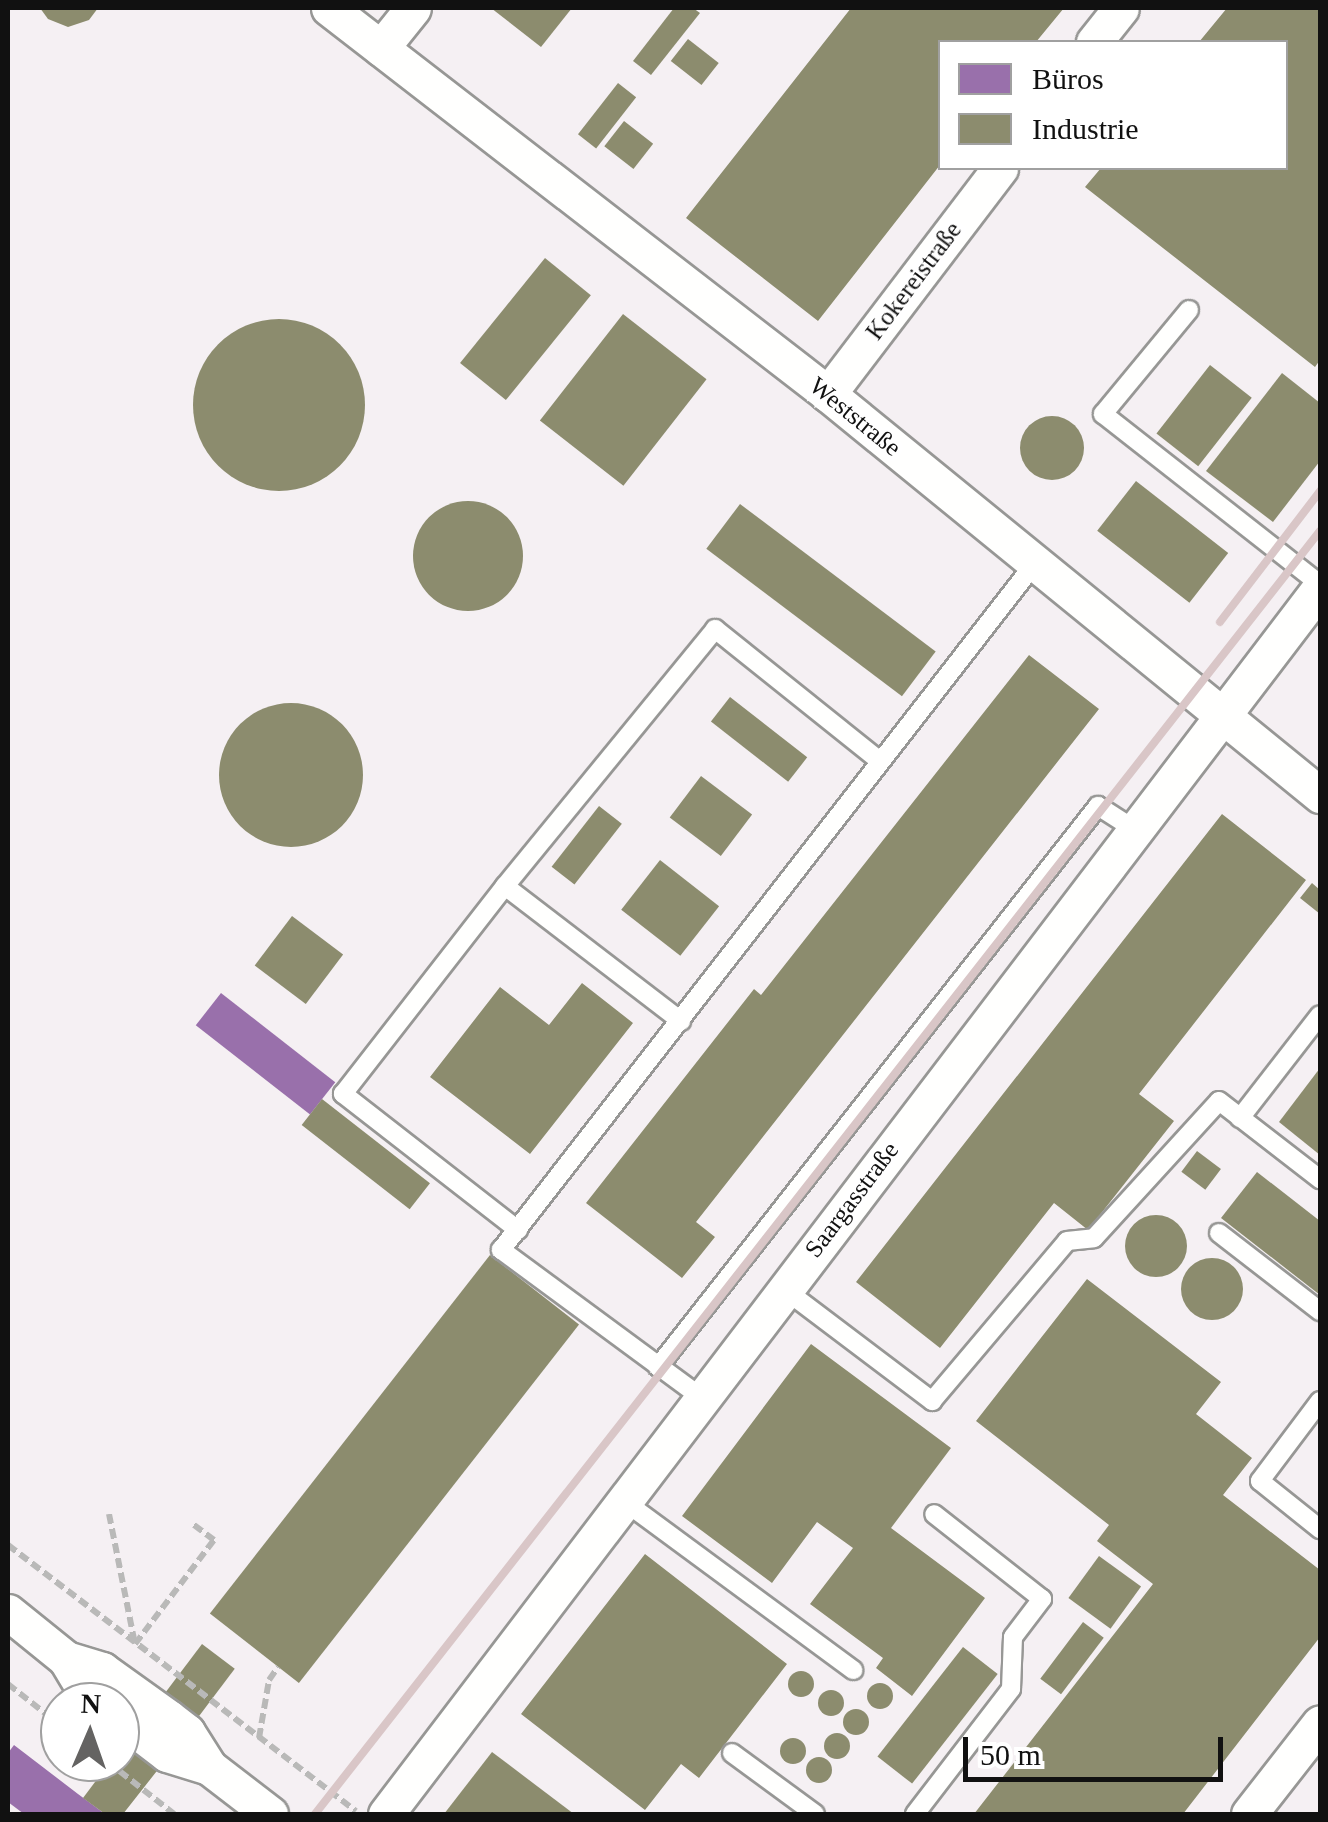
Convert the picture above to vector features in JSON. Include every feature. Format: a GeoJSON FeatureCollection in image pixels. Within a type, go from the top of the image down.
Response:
{"type":"FeatureCollection","features":[{"type":"Feature","properties":{"kind":"street","name":"Weststraße"},"geometry":{"type":"LineString","coordinates":[[329,8],[828,394],[1320,795]]}},
{"type":"Feature","properties":{"kind":"street"},"geometry":{"type":"LineString","coordinates":[[381,48],[413,8]]}},
{"type":"Feature","properties":{"kind":"street"},"geometry":{"type":"LineString","coordinates":[[1096,40],[1121,8]]}},
{"type":"Feature","properties":{"kind":"street","name":"Kokereistraße"},"geometry":{"type":"LineString","coordinates":[[828,394],[998,170]]}},
{"type":"Feature","properties":{"kind":"street","name":"Saargasstraße"},"geometry":{"type":"LineString","coordinates":[[386,1814],[1320,586]]}},
{"type":"Feature","properties":{"kind":"street"},"geometry":{"type":"LineString","coordinates":[[8,1612],[66,1658],[102,1670],[150,1703],[187,1732],[209,1767],[270,1814]]}},
{"type":"Feature","properties":{"kind":"street"},"geometry":{"type":"LineString","coordinates":[[66,1658],[80,1682]]}},
{"type":"Feature","properties":{"kind":"street"},"geometry":{"type":"LineString","coordinates":[[1249,1814],[1320,1723]]}},
{"type":"Feature","properties":{"kind":"street"},"geometry":{"type":"LineString","coordinates":[[140,1733],[167,1754],[209,1767]]}},
{"type":"Feature","properties":{"kind":"lane"},"geometry":{"type":"LineString","coordinates":[[1190,310],[1103,414],[1320,586]]}},
{"type":"Feature","properties":{"kind":"lane"},"geometry":{"type":"LineString","coordinates":[[702,1398],[501,1250],[1035,562]]}},
{"type":"Feature","properties":{"kind":"lane"},"geometry":{"type":"LineString","coordinates":[[518,1230],[343,1094],[505,886],[715,629],[880,762]]}},
{"type":"Feature","properties":{"kind":"lane"},"geometry":{"type":"LineString","coordinates":[[658,1367],[1098,806],[1134,829]]}},
{"type":"Feature","properties":{"kind":"lane"},"geometry":{"type":"LineString","coordinates":[[505,886],[681,1021]]}},
{"type":"Feature","properties":{"kind":"lane"},"geometry":{"type":"LineString","coordinates":[[1240,1118],[1320,1015]]}},
{"type":"Feature","properties":{"kind":"lane"},"geometry":{"type":"LineString","coordinates":[[784,1289],[932,1400],[1067,1241],[1094,1238],[1219,1101],[1320,1179]]}},
{"type":"Feature","properties":{"kind":"lane"},"geometry":{"type":"LineString","coordinates":[[1219,1233],[1320,1312]]}},
{"type":"Feature","properties":{"kind":"lane"},"geometry":{"type":"LineString","coordinates":[[1320,1401],[1260,1482],[1320,1529]]}},
{"type":"Feature","properties":{"kind":"lane"},"geometry":{"type":"LineString","coordinates":[[624,1501],[853,1670]]}},
{"type":"Feature","properties":{"kind":"lane"},"geometry":{"type":"LineString","coordinates":[[915,1814],[1011,1689],[1013,1637],[1042,1599],[934,1514]]}},
{"type":"Feature","properties":{"kind":"lane"},"geometry":{"type":"LineString","coordinates":[[732,1753],[815,1814]]}},
{"type":"Feature","properties":{"kind":"path"},"geometry":{"type":"LineString","coordinates":[[108,1514],[118,1580],[135,1644]]}},
{"type":"Feature","properties":{"kind":"path"},"geometry":{"type":"LineString","coordinates":[[135,1644],[214,1540],[193,1524]]}},
{"type":"Feature","properties":{"kind":"path"},"geometry":{"type":"LineString","coordinates":[[8,1545],[360,1814]]}},
{"type":"Feature","properties":{"kind":"path"},"geometry":{"type":"LineString","coordinates":[[258,1738],[269,1680],[278,1666]]}},
{"type":"Feature","properties":{"kind":"path"},"geometry":{"type":"LineString","coordinates":[[8,1684],[40,1709]]}},
{"type":"Feature","properties":{"kind":"path"},"geometry":{"type":"LineString","coordinates":[[133,1782],[174,1814]]}},
{"type":"Feature","properties":{"kind":"shaded area"},"geometry":{"type":"Polygon","coordinates":[[[8,8],[1320,8],[1320,1814],[8,1814],[8,8]]]}},
{"type":"Feature","properties":{"kind":"building: Büros"},"geometry":{"type":"Polygon","coordinates":[[[221,993],[335,1082],[310,1115],[196,1025],[221,993]]]}},
{"type":"Feature","properties":{"kind":"building: Büros"},"geometry":{"type":"Polygon","coordinates":[[[14,1745],[40,1765],[40,1782],[63,1782],[105,1814],[24,1814],[8,1802],[8,1753],[14,1745]]]}},
{"type":"Feature","properties":{"kind":"building: Industrie"},"geometry":{"type":"Polygon","coordinates":[[[40,8],[98,8],[89,20],[68,27],[48,19],[40,8]]]}},
{"type":"Feature","properties":{"kind":"building: Industrie"},"geometry":{"type":"Polygon","coordinates":[[[491,8],[572,8],[541,47],[491,8]]]}},
{"type":"Feature","properties":{"kind":"building: Industrie"},"geometry":{"type":"Polygon","coordinates":[[[674,8],[693,8],[700,13],[651,75],[633,61],[674,8]]]}},
{"type":"Feature","properties":{"kind":"building: Industrie"},"geometry":{"type":"Polygon","coordinates":[[[851,8],[1064,8],[1038,40],[938,40],[938,168],[818,321],[686,218],[851,8]]]}},
{"type":"Feature","properties":{"kind":"building: Industrie"},"geometry":{"type":"Polygon","coordinates":[[[1227,8],[1320,8],[1320,360],[1315,367],[1085,187],[1099,170],[1288,170],[1288,40],[1201,40],[1227,8]]]}},
{"type":"Feature","properties":{"kind":"building: Industrie"},"geometry":{"type":"Polygon","coordinates":[[[688,39],[719,63],[701,85],[671,61],[688,39]]]}},
{"type":"Feature","properties":{"kind":"building: Industrie"},"geometry":{"type":"Polygon","coordinates":[[[618,83],[636,97],[596,148],[578,134],[618,83]]]}},
{"type":"Feature","properties":{"kind":"building: Industrie"},"geometry":{"type":"Polygon","coordinates":[[[624,121],[653,144],[633,169],[604,146],[624,121]]]}},
{"type":"Feature","properties":{"kind":"building: Industrie"},"geometry":{"type":"Polygon","coordinates":[[[545,258],[591,295],[506,400],[460,363],[545,258]]]}},
{"type":"Feature","properties":{"kind":"building: Industrie"},"geometry":{"type":"Polygon","coordinates":[[[623,314],[707,379],[623,486],[540,420],[623,314]]]}},
{"type":"Feature","properties":{"kind":"building: Industrie"},"geometry":{"type":"Polygon","coordinates":[[[279,319],[312,326],[340,344],[358,372],[365,405],[358,438],[340,466],[312,484],[279,491],[246,484],[218,466],[200,438],[193,405],[200,372],[218,344],[246,326],[279,319]]]}},
{"type":"Feature","properties":{"kind":"building: Industrie"},"geometry":{"type":"Polygon","coordinates":[[[1210,365],[1252,398],[1198,466],[1156,434],[1210,365]]]}},
{"type":"Feature","properties":{"kind":"building: Industrie"},"geometry":{"type":"Polygon","coordinates":[[[1282,373],[1320,403],[1320,461],[1273,522],[1206,471],[1282,373]]]}},
{"type":"Feature","properties":{"kind":"building: Industrie"},"geometry":{"type":"Polygon","coordinates":[[[1052,416],[1075,425],[1084,448],[1075,471],[1052,480],[1029,471],[1020,448],[1029,425],[1052,416]]]}},
{"type":"Feature","properties":{"kind":"building: Industrie"},"geometry":{"type":"Polygon","coordinates":[[[1136,481],[1228,553],[1189,603],[1097,531],[1136,481]]]}},
{"type":"Feature","properties":{"kind":"building: Industrie"},"geometry":{"type":"Polygon","coordinates":[[[468,501],[489,505],[507,517],[519,535],[523,556],[519,577],[507,595],[489,607],[468,611],[447,607],[429,595],[417,577],[413,556],[417,535],[429,517],[447,505],[468,501]]]}},
{"type":"Feature","properties":{"kind":"building: Industrie"},"geometry":{"type":"Polygon","coordinates":[[[740,504],[936,651],[902,696],[706,549],[740,504]]]}},
{"type":"Feature","properties":{"kind":"building: Industrie"},"geometry":{"type":"Polygon","coordinates":[[[1029,655],[1099,709],[696,1222],[715,1237],[682,1278],[586,1203],[754,989],[761,995],[1029,655]]]}},
{"type":"Feature","properties":{"kind":"building: Industrie"},"geometry":{"type":"Polygon","coordinates":[[[730,697],[807,757],[788,782],[711,721],[730,697]]]}},
{"type":"Feature","properties":{"kind":"building: Industrie"},"geometry":{"type":"Polygon","coordinates":[[[291,703],[319,709],[342,724],[357,747],[363,775],[357,803],[342,826],[319,841],[291,847],[263,841],[240,826],[225,803],[219,775],[225,747],[240,724],[263,709],[291,703]]]}},
{"type":"Feature","properties":{"kind":"building: Industrie"},"geometry":{"type":"Polygon","coordinates":[[[701,776],[752,815],[721,856],[670,818],[701,776]]]}},
{"type":"Feature","properties":{"kind":"building: Industrie"},"geometry":{"type":"Polygon","coordinates":[[[599,806],[622,824],[574,885],[552,867],[599,806]]]}},
{"type":"Feature","properties":{"kind":"building: Industrie"},"geometry":{"type":"Polygon","coordinates":[[[1222,814],[1306,880],[1139,1094],[1174,1121],[1088,1230],[1054,1203],[940,1348],[856,1282],[1222,814]]]}},
{"type":"Feature","properties":{"kind":"building: Industrie"},"geometry":{"type":"Polygon","coordinates":[[[660,860],[719,906],[680,956],[621,910],[660,860]]]}},
{"type":"Feature","properties":{"kind":"building: Industrie"},"geometry":{"type":"Polygon","coordinates":[[[1312,883],[1320,890],[1320,914],[1300,898],[1312,883]]]}},
{"type":"Feature","properties":{"kind":"building: Industrie"},"geometry":{"type":"Polygon","coordinates":[[[292,916],[343,955],[306,1004],[255,966],[292,916]]]}},
{"type":"Feature","properties":{"kind":"building: Industrie"},"geometry":{"type":"Polygon","coordinates":[[[582,983],[633,1023],[530,1154],[430,1077],[500,987],[549,1025],[582,983]]]}},
{"type":"Feature","properties":{"kind":"building: Industrie"},"geometry":{"type":"Polygon","coordinates":[[[1320,1068],[1320,1155],[1279,1122],[1320,1068]]]}},
{"type":"Feature","properties":{"kind":"building: Industrie"},"geometry":{"type":"Polygon","coordinates":[[[322,1099],[430,1183],[410,1209],[302,1125],[322,1099]]]}},
{"type":"Feature","properties":{"kind":"building: Industrie"},"geometry":{"type":"Polygon","coordinates":[[[1197,1151],[1221,1169],[1205,1190],[1181,1172],[1197,1151]]]}},
{"type":"Feature","properties":{"kind":"building: Industrie"},"geometry":{"type":"Polygon","coordinates":[[[1257,1172],[1320,1221],[1320,1295],[1221,1218],[1257,1172]]]}},
{"type":"Feature","properties":{"kind":"building: Industrie"},"geometry":{"type":"Polygon","coordinates":[[[1156,1215],[1178,1224],[1187,1246],[1178,1268],[1156,1277],[1134,1268],[1125,1246],[1134,1224],[1156,1215]]]}},
{"type":"Feature","properties":{"kind":"building: Industrie"},"geometry":{"type":"Polygon","coordinates":[[[490,1255],[579,1325],[299,1683],[210,1614],[490,1255]]]}},
{"type":"Feature","properties":{"kind":"building: Industrie"},"geometry":{"type":"Polygon","coordinates":[[[1212,1258],[1234,1267],[1243,1289],[1234,1311],[1212,1320],[1190,1311],[1181,1289],[1190,1267],[1212,1258]]]}},
{"type":"Feature","properties":{"kind":"building: Industrie"},"geometry":{"type":"Polygon","coordinates":[[[1087,1279],[1221,1382],[1196,1414],[1252,1458],[1223,1495],[1320,1570],[1320,1637],[1183,1814],[974,1814],[1153,1584],[1097,1541],[1109,1525],[976,1421],[1087,1279]]]}},
{"type":"Feature","properties":{"kind":"building: Industrie"},"geometry":{"type":"Polygon","coordinates":[[[811,1344],[951,1448],[891,1528],[985,1598],[912,1696],[876,1668],[883,1658],[810,1604],[853,1548],[817,1522],[772,1583],[682,1516],[811,1344]]]}},
{"type":"Feature","properties":{"kind":"building: Industrie"},"geometry":{"type":"Polygon","coordinates":[[[645,1554],[787,1664],[699,1778],[681,1764],[645,1810],[521,1714],[645,1554]]]}},
{"type":"Feature","properties":{"kind":"building: Industrie"},"geometry":{"type":"Polygon","coordinates":[[[1099,1556],[1141,1587],[1111,1629],[1068,1598],[1099,1556]]]}},
{"type":"Feature","properties":{"kind":"building: Industrie"},"geometry":{"type":"Polygon","coordinates":[[[1083,1622],[1104,1638],[1061,1694],[1040,1679],[1083,1622]]]}},
{"type":"Feature","properties":{"kind":"building: Industrie"},"geometry":{"type":"Polygon","coordinates":[[[202,1644],[235,1669],[197,1719],[164,1694],[202,1644]]]}},
{"type":"Feature","properties":{"kind":"building: Industrie"},"geometry":{"type":"Polygon","coordinates":[[[963,1647],[998,1674],[912,1784],[877,1757],[963,1647]]]}},
{"type":"Feature","properties":{"kind":"building: Industrie"},"geometry":{"type":"Polygon","coordinates":[[[801,1671],[810,1675],[814,1684],[810,1693],[801,1697],[792,1693],[788,1684],[792,1675],[801,1671]]]}},
{"type":"Feature","properties":{"kind":"building: Industrie"},"geometry":{"type":"Polygon","coordinates":[[[880,1683],[889,1687],[893,1696],[889,1705],[880,1709],[871,1705],[867,1696],[871,1687],[880,1683]]]}},
{"type":"Feature","properties":{"kind":"building: Industrie"},"geometry":{"type":"Polygon","coordinates":[[[831,1690],[840,1694],[844,1703],[840,1712],[831,1716],[822,1712],[818,1703],[822,1694],[831,1690]]]}},
{"type":"Feature","properties":{"kind":"building: Industrie"},"geometry":{"type":"Polygon","coordinates":[[[856,1709],[865,1713],[869,1722],[865,1731],[856,1735],[847,1731],[843,1722],[847,1713],[856,1709]]]}},
{"type":"Feature","properties":{"kind":"building: Industrie"},"geometry":{"type":"Polygon","coordinates":[[[837,1733],[846,1737],[850,1746],[846,1755],[837,1759],[828,1755],[824,1746],[828,1737],[837,1733]]]}},
{"type":"Feature","properties":{"kind":"building: Industrie"},"geometry":{"type":"Polygon","coordinates":[[[793,1738],[802,1742],[806,1751],[802,1760],[793,1764],[784,1760],[780,1751],[784,1742],[793,1738]]]}},
{"type":"Feature","properties":{"kind":"building: Industrie"},"geometry":{"type":"Polygon","coordinates":[[[140,1752],[160,1767],[123,1814],[105,1814],[83,1798],[95,1782],[140,1782],[140,1752]]]}},
{"type":"Feature","properties":{"kind":"building: Industrie"},"geometry":{"type":"Polygon","coordinates":[[[492,1752],[574,1814],[444,1814],[492,1752]]]}},
{"type":"Feature","properties":{"kind":"building: Industrie"},"geometry":{"type":"Polygon","coordinates":[[[819,1757],[828,1761],[832,1770],[828,1779],[819,1783],[810,1779],[806,1770],[810,1761],[819,1757]]]}},
{"type":"Feature","properties":{"kind":"railway"},"geometry":{"type":"LineString","coordinates":[[1220,622],[1320,491]]}},
{"type":"Feature","properties":{"kind":"railway"},"geometry":{"type":"LineString","coordinates":[[315,1814],[1320,531]]}}]}
